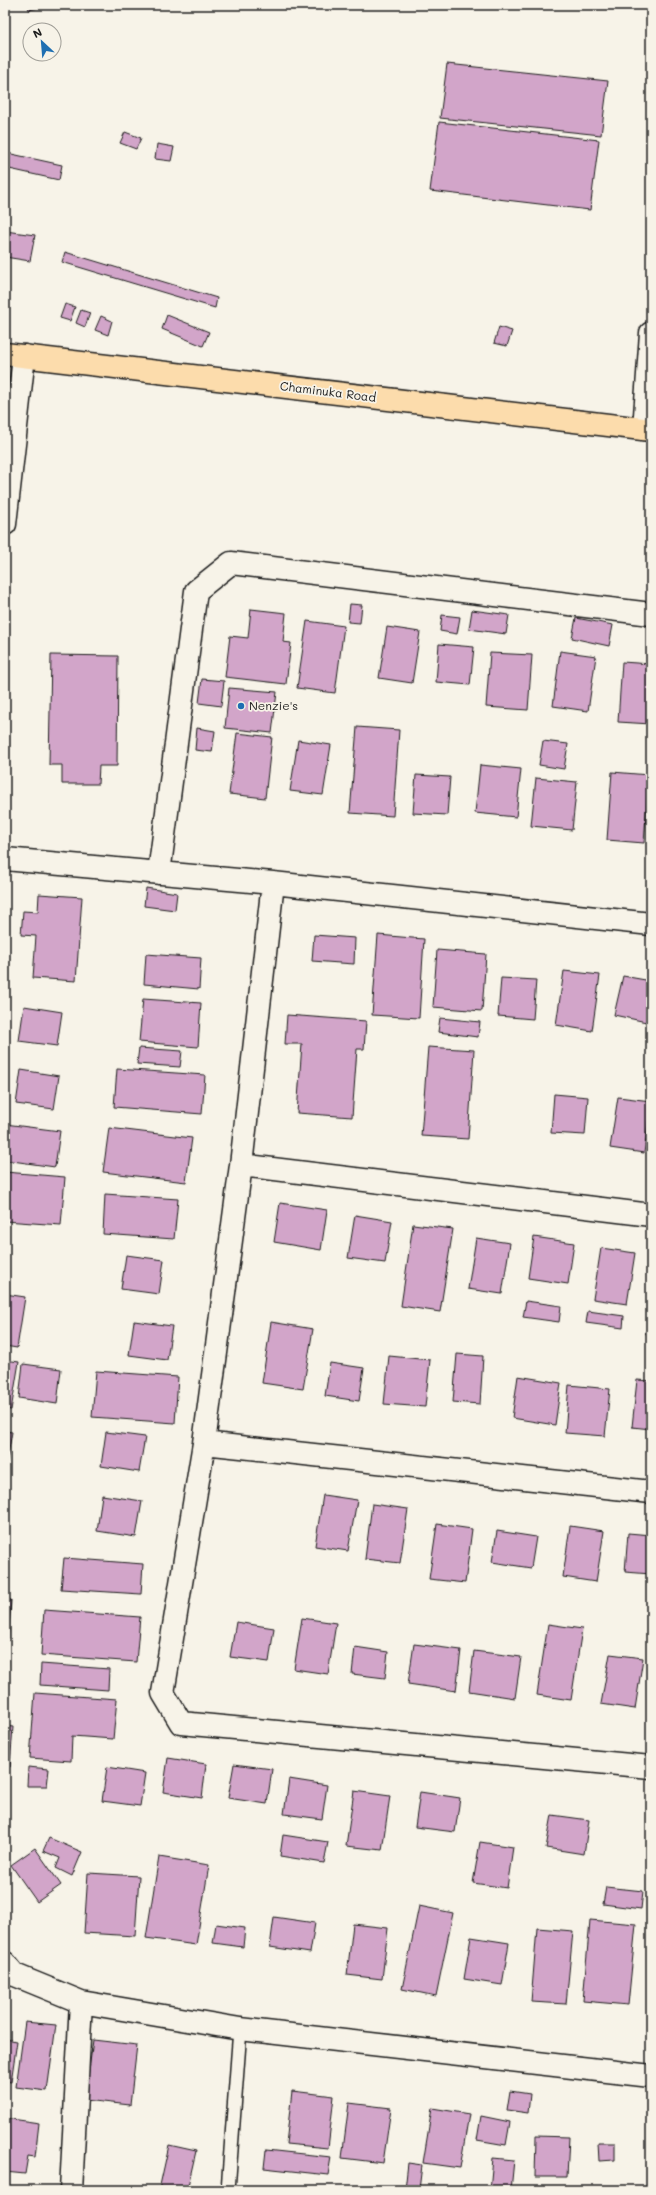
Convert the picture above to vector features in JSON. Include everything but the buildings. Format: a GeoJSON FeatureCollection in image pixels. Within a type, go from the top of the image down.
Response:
{"type":"FeatureCollection","features":[{"type":"Feature","properties":{"kind":"main road","name":"Chaminuka Road"},"geometry":{"type":"LineString","coordinates":[[14,355],[648,430]]}},
{"type":"Feature","properties":{"kind":"street"},"geometry":{"type":"LineString","coordinates":[[648,430],[651,333]]}},
{"type":"Feature","properties":{"kind":"street"},"geometry":{"type":"LineString","coordinates":[[5,524],[14,355]]}},
{"type":"Feature","properties":{"kind":"street"},"geometry":{"type":"LineString","coordinates":[[159,873],[196,591],[231,563],[651,614]]}},
{"type":"Feature","properties":{"kind":"street"},"geometry":{"type":"LineString","coordinates":[[5,859],[273,883],[651,924]]}},
{"type":"Feature","properties":{"kind":"street"},"geometry":{"type":"LineString","coordinates":[[273,883],[241,1165],[204,1442],[163,1693],[181,1723],[651,1767]]}},
{"type":"Feature","properties":{"kind":"street"},"geometry":{"type":"LineString","coordinates":[[241,1165],[651,1215]]}},
{"type":"Feature","properties":{"kind":"street"},"geometry":{"type":"LineString","coordinates":[[204,1442],[651,1492]]}},
{"type":"Feature","properties":{"kind":"street"},"geometry":{"type":"LineString","coordinates":[[5,1962],[15,1975],[81,2002],[240,2029],[651,2076]]}},
{"type":"Feature","properties":{"kind":"street"},"geometry":{"type":"LineString","coordinates":[[72,2190],[81,2002]]}},
{"type":"Feature","properties":{"kind":"lane"},"geometry":{"type":"LineString","coordinates":[[228,2190],[240,2029]]}},
{"type":"Feature","properties":{"kind":"place","name":"Nenzie's"},"geometry":{"type":"Point","coordinates":[241,706]}}]}
